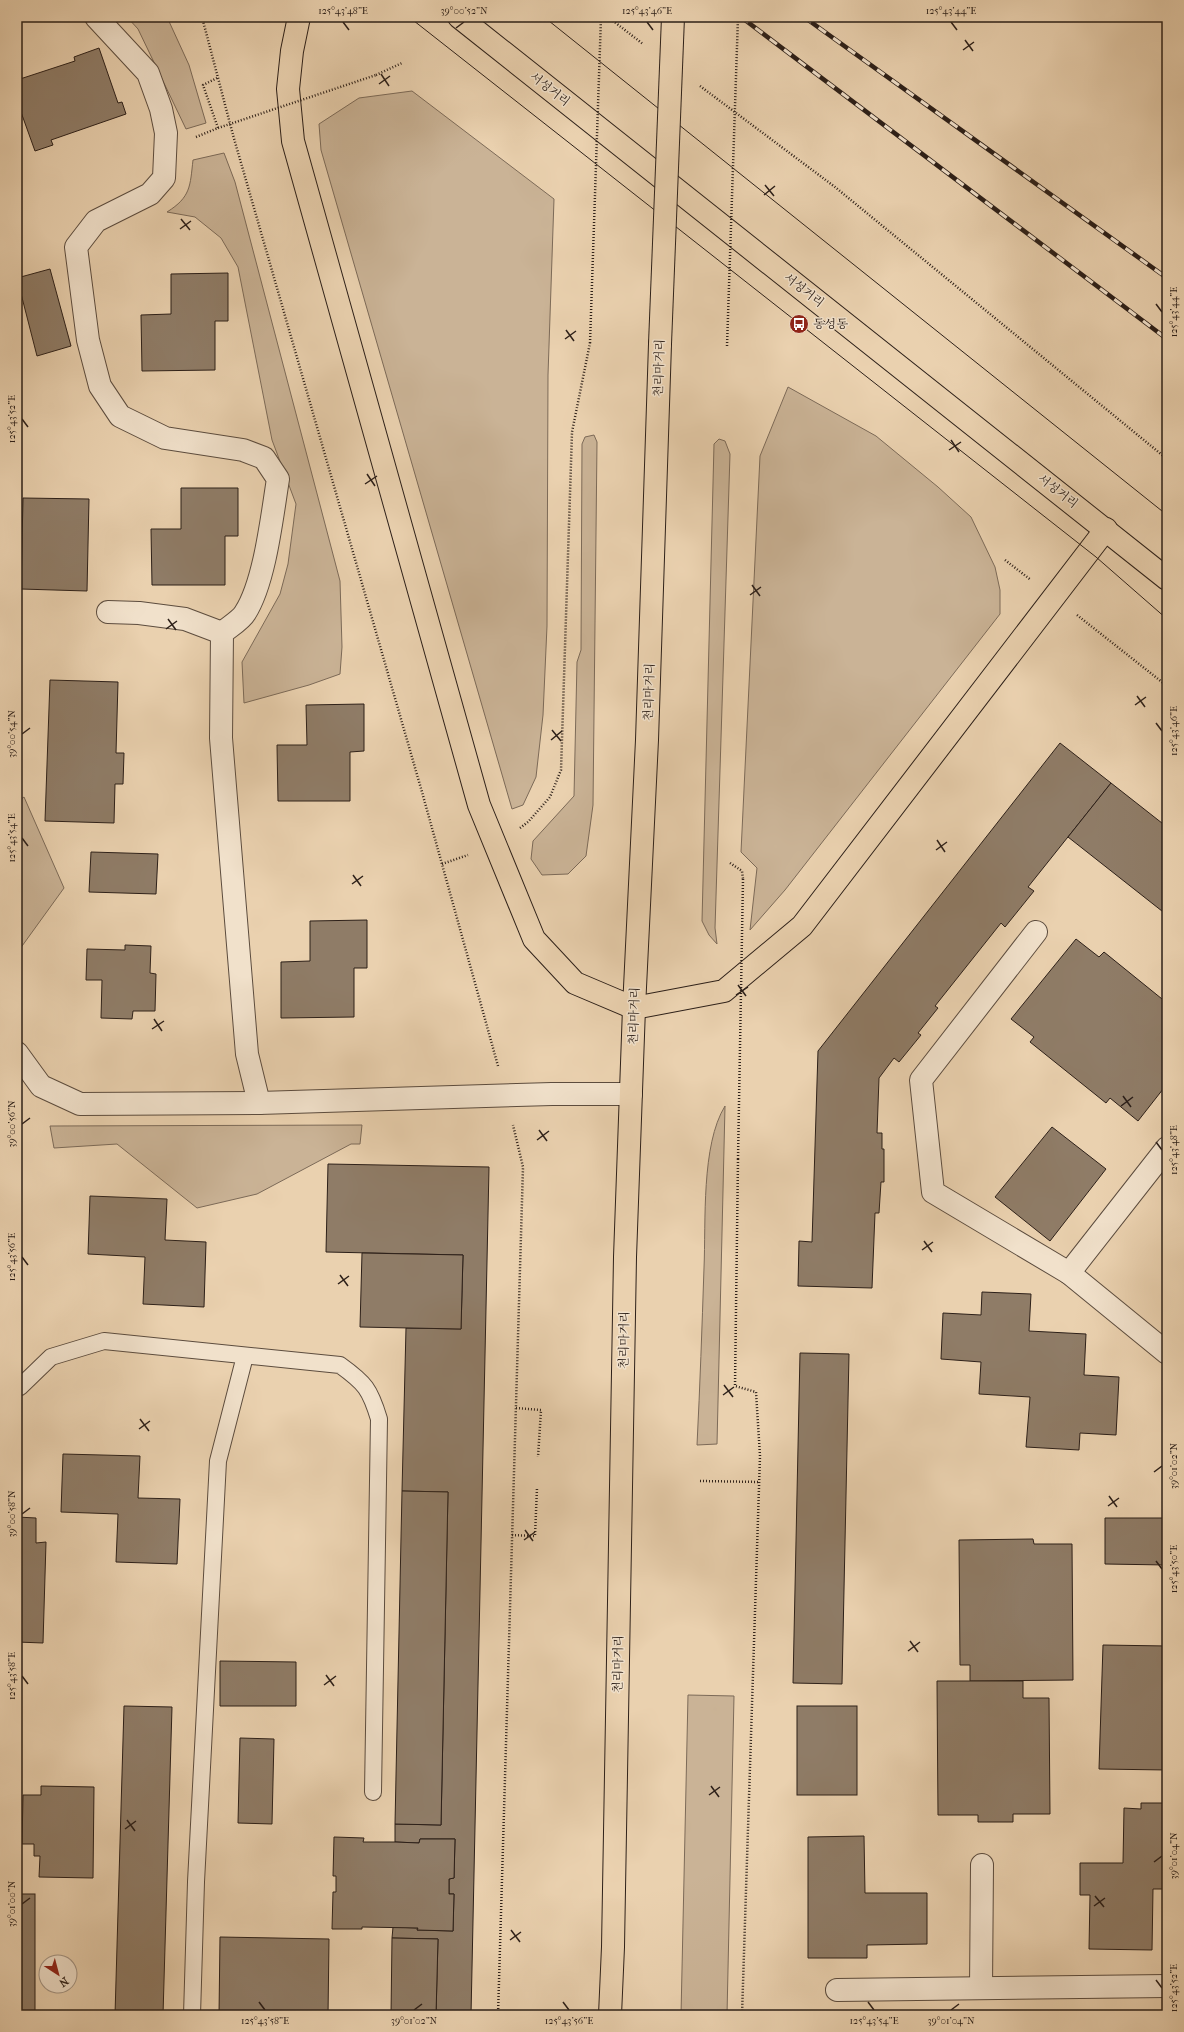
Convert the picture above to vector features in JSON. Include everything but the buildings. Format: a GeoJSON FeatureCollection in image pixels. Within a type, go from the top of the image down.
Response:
{"type":"FeatureCollection","features":[{"type":"Feature","properties":{"kind":"main road"},"geometry":{"type":"LineString","coordinates":[[299,17],[292,51],[288,89],[293,141],[479,806],[534,939],[575,983],[634,1008],[724,991],[802,926],[1106,529]]}},
{"type":"Feature","properties":{"kind":"main road","name":"서성거리"},"geometry":{"type":"LineString","coordinates":[[459,17],[1106,529],[1167,579]]}},
{"type":"Feature","properties":{"kind":"main road","name":"천리마거리"},"geometry":{"type":"LineString","coordinates":[[610,2015],[614,1939],[625,1265],[634,1008],[647,740],[660,344],[673,17]]}},
{"type":"Feature","properties":{"kind":"street"},"geometry":{"type":"LineString","coordinates":[[96,17],[148,73],[161,109],[166,133],[164,178],[150,194],[96,221],[76,247],[88,340],[100,386],[120,416],[165,438],[243,450],[264,458],[278,479],[267,545],[256,588],[245,614],[222,633]]}},
{"type":"Feature","properties":{"kind":"street"},"geometry":{"type":"LineString","coordinates":[[108,612],[139,612],[185,619],[222,633]]}},
{"type":"Feature","properties":{"kind":"street"},"geometry":{"type":"LineString","coordinates":[[222,633],[222,746],[247,1054],[259,1103]]}},
{"type":"Feature","properties":{"kind":"street"},"geometry":{"type":"LineString","coordinates":[[1036,932],[921,1080],[933,1192],[1069,1273],[1167,1353]]}},
{"type":"Feature","properties":{"kind":"street"},"geometry":{"type":"LineString","coordinates":[[17,1053],[41,1086],[80,1104],[259,1103],[631,1094]]}},
{"type":"Feature","properties":{"kind":"street"},"geometry":{"type":"LineString","coordinates":[[1069,1273],[1167,1148]]}},
{"type":"Feature","properties":{"kind":"street"},"geometry":{"type":"LineString","coordinates":[[981,1988],[982,1865]]}},
{"type":"Feature","properties":{"kind":"street"},"geometry":{"type":"LineString","coordinates":[[837,1990],[1167,1986]]}},
{"type":"Feature","properties":{"kind":"lane"},"geometry":{"type":"LineString","coordinates":[[20,1387],[51,1357],[104,1341],[340,1365],[360,1379],[371,1395],[379,1419],[373,1792]]}},
{"type":"Feature","properties":{"kind":"lane"},"geometry":{"type":"LineString","coordinates":[[192,2015],[196,1882],[218,1461],[245,1356]]}},
{"type":"Feature","properties":{"kind":"path"},"geometry":{"type":"LineString","coordinates":[[202,17],[217,78],[507,1096],[523,1167],[498,2015]]}},
{"type":"Feature","properties":{"kind":"path"},"geometry":{"type":"LineString","coordinates":[[442,864],[496,847],[528,822],[550,797],[561,770],[572,432],[590,343],[601,17]]}},
{"type":"Feature","properties":{"kind":"path"},"geometry":{"type":"LineString","coordinates":[[608,17],[646,45]]}},
{"type":"Feature","properties":{"kind":"path"},"geometry":{"type":"LineString","coordinates":[[727,346],[738,17]]}},
{"type":"Feature","properties":{"kind":"path"},"geometry":{"type":"LineString","coordinates":[[190,139],[218,128],[376,75],[402,63]]}},
{"type":"Feature","properties":{"kind":"path"},"geometry":{"type":"LineString","coordinates":[[217,78],[203,84],[218,128]]}},
{"type":"Feature","properties":{"kind":"path"},"geometry":{"type":"LineString","coordinates":[[696,83],[835,187],[1167,459]]}},
{"type":"Feature","properties":{"kind":"path"},"geometry":{"type":"LineString","coordinates":[[1005,560],[1053,598],[1094,627],[1167,686]]}},
{"type":"Feature","properties":{"kind":"path"},"geometry":{"type":"LineString","coordinates":[[730,863],[742,871],[743,879],[735,1386],[756,1392],[760,1456],[742,2015]]}},
{"type":"Feature","properties":{"kind":"path"},"geometry":{"type":"LineString","coordinates":[[516,1408],[541,1410],[538,1457]]}},
{"type":"Feature","properties":{"kind":"path"},"geometry":{"type":"LineString","coordinates":[[700,1481],[760,1482]]}},
{"type":"Feature","properties":{"kind":"path"},"geometry":{"type":"LineString","coordinates":[[512,1535],[535,1536],[537,1488]]}},
{"type":"Feature","properties":{"kind":"shaded area"},"geometry":{"type":"Polygon","coordinates":[[[127,17],[167,17],[189,65],[206,123],[186,129],[138,29],[127,17]]]}},
{"type":"Feature","properties":{"kind":"shaded area"},"geometry":{"type":"Polygon","coordinates":[[[412,91],[554,199],[548,375],[547,626],[543,715],[536,777],[523,805],[512,809],[321,150],[319,124],[359,98],[412,91]]]}},
{"type":"Feature","properties":{"kind":"shaded area"},"geometry":{"type":"Polygon","coordinates":[[[224,153],[235,182],[340,581],[342,647],[340,674],[309,685],[244,703],[242,662],[280,594],[288,564],[296,504],[272,440],[238,267],[221,238],[195,217],[167,212],[181,201],[188,190],[193,160],[224,153]]]}},
{"type":"Feature","properties":{"kind":"shaded area"},"geometry":{"type":"Polygon","coordinates":[[[788,387],[876,436],[938,487],[971,517],[995,567],[1000,590],[1000,614],[785,890],[750,930],[757,868],[741,852],[760,456],[788,387]]]}},
{"type":"Feature","properties":{"kind":"shaded area"},"geometry":{"type":"Polygon","coordinates":[[[594,435],[597,442],[593,805],[586,856],[568,874],[542,875],[531,859],[533,841],[574,796],[577,662],[581,650],[582,444],[585,437],[594,435]]]}},
{"type":"Feature","properties":{"kind":"shaded area"},"geometry":{"type":"Polygon","coordinates":[[[719,439],[725,441],[730,454],[715,928],[717,944],[709,935],[702,921],[714,444],[719,439]]]}},
{"type":"Feature","properties":{"kind":"shaded area"},"geometry":{"type":"Polygon","coordinates":[[[24,797],[64,888],[17,953],[17,802],[24,797]]]}},
{"type":"Feature","properties":{"kind":"shaded area"},"geometry":{"type":"Polygon","coordinates":[[[725,1106],[717,1444],[697,1445],[706,1184],[712,1141],[717,1122],[725,1106]]]}},
{"type":"Feature","properties":{"kind":"shaded area"},"geometry":{"type":"Polygon","coordinates":[[[362,1125],[360,1144],[351,1144],[257,1194],[197,1208],[117,1144],[54,1148],[50,1126],[362,1125]]]}},
{"type":"Feature","properties":{"kind":"shaded area"},"geometry":{"type":"Polygon","coordinates":[[[688,1695],[734,1696],[727,2015],[681,2015],[688,1695]]]}},
{"type":"Feature","properties":{"kind":"tram line"},"geometry":{"type":"LineString","coordinates":[[409,17],[1096,557],[1167,619]]}},
{"type":"Feature","properties":{"kind":"tram line"},"geometry":{"type":"LineString","coordinates":[[544,17],[1167,515]]}},
{"type":"Feature","properties":{"kind":"railway"},"geometry":{"type":"LineString","coordinates":[[741,17],[1167,339]]}},
{"type":"Feature","properties":{"kind":"railway"},"geometry":{"type":"LineString","coordinates":[[804,17],[1167,278]]}},
{"type":"Feature","properties":{"kind":"place","name":"동성동"},"geometry":{"type":"Point","coordinates":[799,324]}}]}
